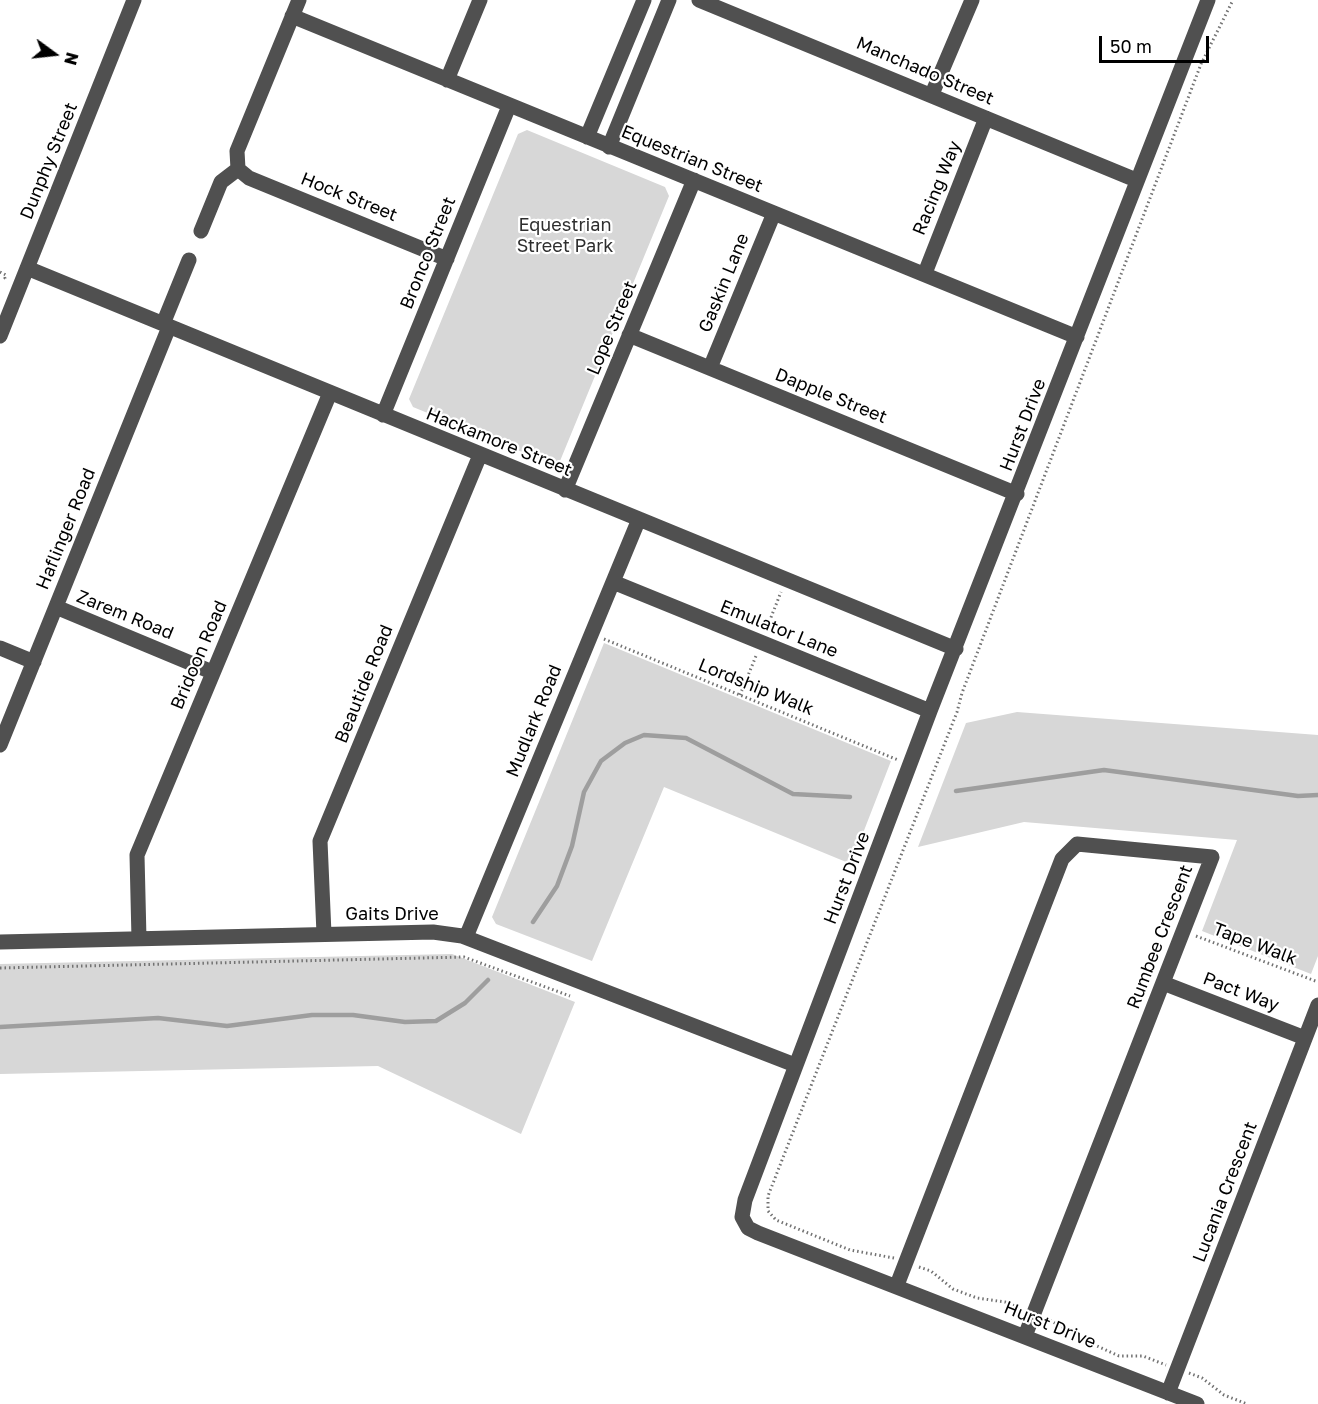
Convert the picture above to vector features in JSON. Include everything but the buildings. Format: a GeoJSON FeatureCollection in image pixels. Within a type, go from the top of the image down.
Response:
{"type":"FeatureCollection","features":[{"type":"Feature","properties":{"kind":"street","name":"Dunphy Street"},"geometry":{"type":"LineString","coordinates":[[0,336],[134,0]]}},
{"type":"Feature","properties":{"kind":"street"},"geometry":{"type":"LineString","coordinates":[[201,231],[221,182],[238,169],[237,151],[299,0]]}},
{"type":"Feature","properties":{"kind":"street"},"geometry":{"type":"LineString","coordinates":[[447,81],[480,0]]}},
{"type":"Feature","properties":{"kind":"street"},"geometry":{"type":"LineString","coordinates":[[587,137],[644,0]]}},
{"type":"Feature","properties":{"kind":"street"},"geometry":{"type":"LineString","coordinates":[[609,147],[669,0]]}},
{"type":"Feature","properties":{"kind":"street","name":"Manchado Street"},"geometry":{"type":"LineString","coordinates":[[699,0],[932,94],[1136,180]]}},
{"type":"Feature","properties":{"kind":"street"},"geometry":{"type":"LineString","coordinates":[[932,94],[972,0]]}},
{"type":"Feature","properties":{"kind":"street","name":"Hurst Drive"},"geometry":{"type":"LineString","coordinates":[[1197,1404],[758,1233],[748,1228],[742,1217],[745,1200],[795,1065],[930,711],[1017,494],[1170,92],[1208,0]]}},
{"type":"Feature","properties":{"kind":"street","name":"Hurst Drive"},"geometry":{"type":"LineString","coordinates":[[1170,92],[1218,0]]}},
{"type":"Feature","properties":{"kind":"street","name":"Equestrian Street"},"geometry":{"type":"LineString","coordinates":[[292,16],[1077,337]]}},
{"type":"Feature","properties":{"kind":"street","name":"Bronco Street"},"geometry":{"type":"LineString","coordinates":[[383,415],[509,106]]}},
{"type":"Feature","properties":{"kind":"street","name":"Racing Way"},"geometry":{"type":"LineString","coordinates":[[925,273],[986,118]]}},
{"type":"Feature","properties":{"kind":"street","name":"Hock Street"},"geometry":{"type":"LineString","coordinates":[[238,169],[249,178],[447,259]]}},
{"type":"Feature","properties":{"kind":"street","name":"Lope Street"},"geometry":{"type":"LineString","coordinates":[[565,490],[694,180]]}},
{"type":"Feature","properties":{"kind":"street","name":"Gaskin Lane"},"geometry":{"type":"LineString","coordinates":[[710,368],[774,213]]}},
{"type":"Feature","properties":{"kind":"street","name":"Haflinger Road"},"geometry":{"type":"LineString","coordinates":[[0,745],[166,326],[189,260]]}},
{"type":"Feature","properties":{"kind":"street","name":"Hackamore Street"},"geometry":{"type":"LineString","coordinates":[[27,268],[956,649]]}},
{"type":"Feature","properties":{"kind":"street","name":"Dapple Street"},"geometry":{"type":"LineString","coordinates":[[629,335],[1017,494]]}},
{"type":"Feature","properties":{"kind":"street","name":"Bridoon Road"},"geometry":{"type":"LineString","coordinates":[[139,939],[137,855],[330,393]]}},
{"type":"Feature","properties":{"kind":"street","name":"Beautide Road"},"geometry":{"type":"LineString","coordinates":[[324,934],[320,842],[480,455]]}},
{"type":"Feature","properties":{"kind":"street","name":"Mudlark Road"},"geometry":{"type":"LineString","coordinates":[[466,938],[639,519]]}},
{"type":"Feature","properties":{"kind":"street","name":"Emulator Lane"},"geometry":{"type":"LineString","coordinates":[[613,582],[930,711]]}},
{"type":"Feature","properties":{"kind":"street","name":"Zarem Road"},"geometry":{"type":"LineString","coordinates":[[56,607],[212,672]]}},
{"type":"Feature","properties":{"kind":"street"},"geometry":{"type":"LineString","coordinates":[[0,648],[34,662]]}},
{"type":"Feature","properties":{"kind":"street","name":"Rumbee Crescent"},"geometry":{"type":"LineString","coordinates":[[897,1286],[1062,859],[1077,844],[1212,856],[1025,1336]]}},
{"type":"Feature","properties":{"kind":"street","name":"Gaits Drive"},"geometry":{"type":"LineString","coordinates":[[0,942],[433,932],[466,938],[795,1065]]}},
{"type":"Feature","properties":{"kind":"street","name":"Pact Way"},"geometry":{"type":"LineString","coordinates":[[1163,983],[1305,1038]]}},
{"type":"Feature","properties":{"kind":"street","name":"Lucania Crescent"},"geometry":{"type":"LineString","coordinates":[[1168,1393],[1318,1005]]}},
{"type":"Feature","properties":{"kind":"path"},"geometry":{"type":"LineString","coordinates":[[905,842],[1202,64],[1233,0]]}},
{"type":"Feature","properties":{"kind":"path","name":"Lordship Walk"},"geometry":{"type":"LineString","coordinates":[[591,633],[911,765]]}},
{"type":"Feature","properties":{"kind":"path","name":"Tape Walk"},"geometry":{"type":"LineString","coordinates":[[1183,931],[1318,982]]}},
{"type":"Feature","properties":{"kind":"path"},"geometry":{"type":"LineString","coordinates":[[0,968],[464,957],[570,996]]}},
{"type":"Feature","properties":{"kind":"green space","name":"Equestrian Street Park"},"geometry":{"type":"Polygon","coordinates":[[[527,130],[665,187],[669,196],[560,461],[551,464],[413,407],[409,399],[518,134],[527,130]]]}},
{"type":"Feature","properties":{"kind":"green space"},"geometry":{"type":"Polygon","coordinates":[[[604,643],[891,761],[851,864],[664,787],[592,961],[496,924],[492,917],[604,643]]]}},
{"type":"Feature","properties":{"kind":"green space"},"geometry":{"type":"Polygon","coordinates":[[[1017,712],[1318,735],[1318,956],[1311,974],[1202,931],[1237,840],[1024,822],[918,847],[966,723],[1017,712]]]}},
{"type":"Feature","properties":{"kind":"green space"},"geometry":{"type":"Polygon","coordinates":[[[452,954],[575,1002],[521,1134],[378,1066],[0,1074],[0,964],[452,954]]]}},
{"type":"Feature","properties":{"kind":"waterway"},"geometry":{"type":"LineString","coordinates":[[533,922],[557,886],[572,846],[584,792],[601,761],[625,743],[644,735],[686,738],[793,794],[850,797]]}},
{"type":"Feature","properties":{"kind":"waterway"},"geometry":{"type":"LineString","coordinates":[[956,791],[1104,770],[1298,796],[1318,795]]}},
{"type":"Feature","properties":{"kind":"waterway"},"geometry":{"type":"LineString","coordinates":[[0,1027],[158,1018],[227,1026],[312,1015],[353,1015],[405,1022],[436,1021],[465,1003],[488,980]]}}]}
